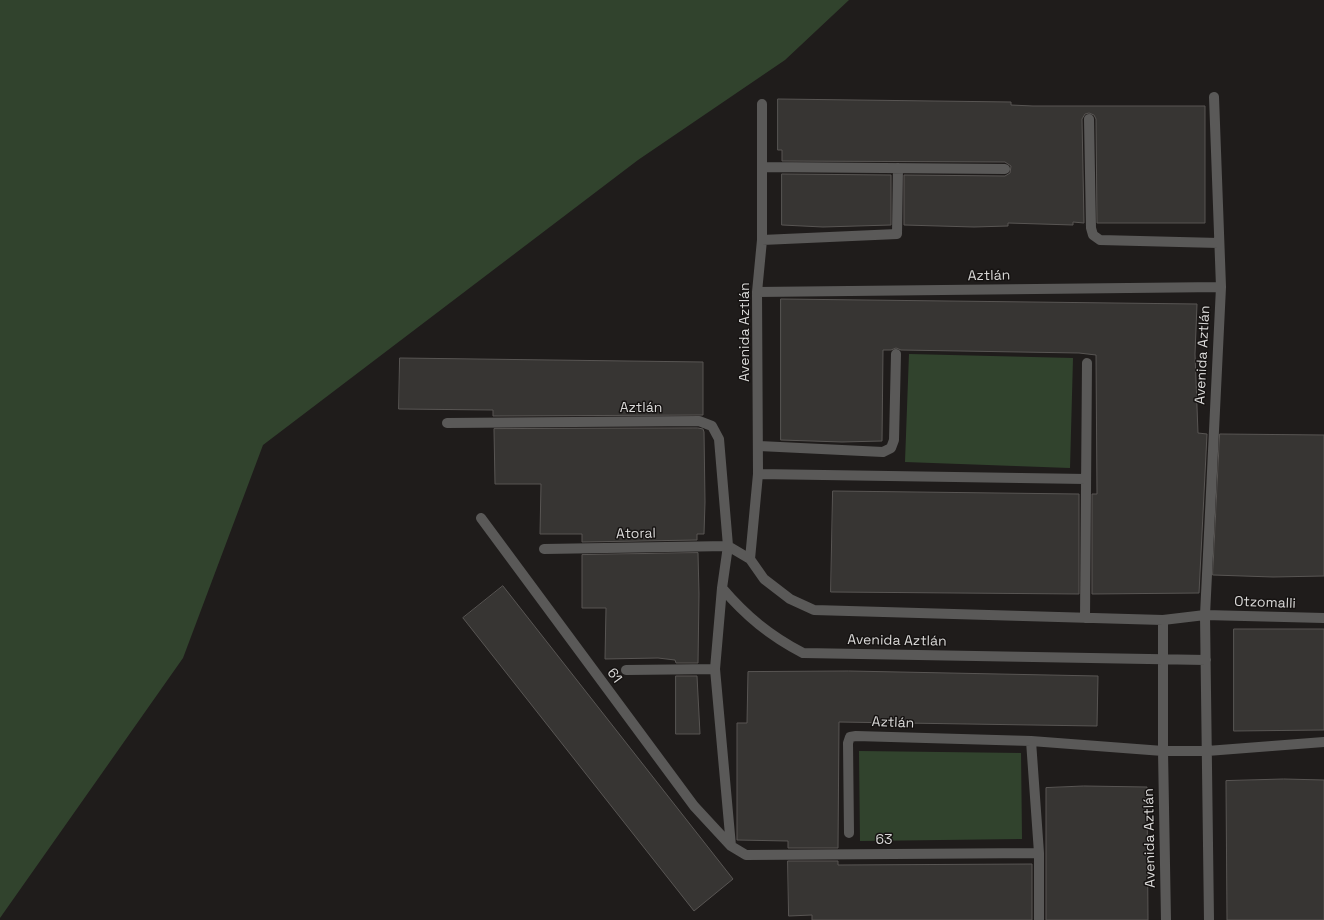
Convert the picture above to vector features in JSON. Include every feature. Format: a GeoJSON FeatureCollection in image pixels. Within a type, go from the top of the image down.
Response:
{"type":"FeatureCollection","features":[{"type":"Feature","properties":{"kind":"street","name":"Avenida Aztlán"},"geometry":{"type":"LineString","coordinates":[[1210,920],[1205,615],[1221,287],[1214,97]]}},
{"type":"Feature","properties":{"kind":"street","name":"Avenida Aztlán"},"geometry":{"type":"LineString","coordinates":[[750,559],[758,474],[759,446],[757,292],[762,240],[762,104]]}},
{"type":"Feature","properties":{"kind":"street"},"geometry":{"type":"LineString","coordinates":[[1089,119],[1091,228],[1093,235],[1100,240],[1219,243]]}},
{"type":"Feature","properties":{"kind":"street"},"geometry":{"type":"LineString","coordinates":[[762,167],[1005,169]]}},
{"type":"Feature","properties":{"kind":"street"},"geometry":{"type":"LineString","coordinates":[[762,240],[896,234],[898,168]]}},
{"type":"Feature","properties":{"kind":"street","name":"Aztlán"},"geometry":{"type":"LineString","coordinates":[[757,292],[1221,287]]}},
{"type":"Feature","properties":{"kind":"street"},"geometry":{"type":"LineString","coordinates":[[759,446],[883,452],[891,448],[894,440],[896,354]]}},
{"type":"Feature","properties":{"kind":"street"},"geometry":{"type":"LineString","coordinates":[[1085,618],[1087,363]]}},
{"type":"Feature","properties":{"kind":"street","name":"Aztlán"},"geometry":{"type":"LineString","coordinates":[[446,423],[699,421],[712,426],[719,438],[728,546]]}},
{"type":"Feature","properties":{"kind":"street"},"geometry":{"type":"LineString","coordinates":[[758,474],[1086,479]]}},
{"type":"Feature","properties":{"kind":"street","name":"61"},"geometry":{"type":"LineString","coordinates":[[480,518],[694,806],[731,846]]}},
{"type":"Feature","properties":{"kind":"street","name":"Avenida Aztlán"},"geometry":{"type":"LineString","coordinates":[[728,546],[750,559],[764,579],[790,599],[814,610],[1163,620],[1205,615]]}},
{"type":"Feature","properties":{"kind":"street"},"geometry":{"type":"LineString","coordinates":[[728,546],[722,588],[715,669],[731,846]]}},
{"type":"Feature","properties":{"kind":"street","name":"Atoral"},"geometry":{"type":"LineString","coordinates":[[544,549],[728,546]]}},
{"type":"Feature","properties":{"kind":"street","name":"Avenida Aztlán"},"geometry":{"type":"LineString","coordinates":[[722,588],[737,606],[777,640],[803,653],[1206,660]]}},
{"type":"Feature","properties":{"kind":"street","name":"Otzomalli"},"geometry":{"type":"LineString","coordinates":[[1205,615],[1324,618]]}},
{"type":"Feature","properties":{"kind":"street","name":"Avenida Aztlán"},"geometry":{"type":"LineString","coordinates":[[1163,620],[1163,751],[1166,920]]}},
{"type":"Feature","properties":{"kind":"street"},"geometry":{"type":"LineString","coordinates":[[626,670],[715,669]]}},
{"type":"Feature","properties":{"kind":"street","name":"Aztlán"},"geometry":{"type":"LineString","coordinates":[[849,833],[848,743],[850,737],[1031,741],[1163,751],[1207,751]]}},
{"type":"Feature","properties":{"kind":"street"},"geometry":{"type":"LineString","coordinates":[[1031,741],[1039,853],[1039,920]]}},
{"type":"Feature","properties":{"kind":"street"},"geometry":{"type":"LineString","coordinates":[[1207,751],[1324,742]]}},
{"type":"Feature","properties":{"kind":"street","name":"63"},"geometry":{"type":"LineString","coordinates":[[731,846],[746,855],[1039,853]]}},
{"type":"Feature","properties":{"kind":"green space"},"geometry":{"type":"Polygon","coordinates":[[[0,0],[849,0],[785,60],[638,160],[263,445],[183,658],[0,918],[0,0]]]}},
{"type":"Feature","properties":{"kind":"green space"},"geometry":{"type":"Polygon","coordinates":[[[909,354],[1073,358],[1070,468],[905,462],[909,354]]]}},
{"type":"Feature","properties":{"kind":"green space"},"geometry":{"type":"Polygon","coordinates":[[[859,751],[1021,753],[1022,839],[860,841],[859,751]]]}},
{"type":"Feature","properties":{"kind":"building"},"geometry":{"type":"Polygon","coordinates":[[[778,99],[1011,102],[1011,105],[1033,106],[1205,106],[1205,223],[1097,223],[1096,119],[1094,115],[1089,113],[1085,114],[1082,119],[1084,223],[1073,222],[1073,225],[1008,223],[1008,226],[974,227],[904,225],[904,175],[1005,176],[1010,173],[1011,166],[1005,162],[782,161],[782,150],[778,150],[778,99]]]}},
{"type":"Feature","properties":{"kind":"building"},"geometry":{"type":"Polygon","coordinates":[[[782,174],[891,175],[891,225],[823,227],[782,225],[782,174]]]}},
{"type":"Feature","properties":{"kind":"building"},"geometry":{"type":"Polygon","coordinates":[[[781,299],[1197,304],[1195,354],[1198,433],[1207,434],[1199,593],[1092,594],[1092,494],[1097,494],[1096,355],[1079,353],[901,350],[896,348],[891,350],[883,350],[882,441],[842,442],[781,440],[781,299]]]}},
{"type":"Feature","properties":{"kind":"building"},"geometry":{"type":"Polygon","coordinates":[[[400,358],[703,362],[703,415],[493,416],[493,410],[399,409],[400,358]]]}},
{"type":"Feature","properties":{"kind":"building"},"geometry":{"type":"Polygon","coordinates":[[[494,429],[703,429],[704,432],[705,502],[704,534],[697,534],[697,540],[582,542],[582,534],[540,534],[541,484],[495,484],[494,429]]]}},
{"type":"Feature","properties":{"kind":"building"},"geometry":{"type":"Polygon","coordinates":[[[1220,434],[1324,435],[1324,576],[1273,577],[1213,575],[1220,434]]]}},
{"type":"Feature","properties":{"kind":"building"},"geometry":{"type":"Polygon","coordinates":[[[833,491],[1079,494],[1079,594],[831,592],[833,491]]]}},
{"type":"Feature","properties":{"kind":"building"},"geometry":{"type":"Polygon","coordinates":[[[698,553],[698,663],[676,663],[675,660],[658,658],[605,659],[606,608],[582,608],[582,555],[698,553]]]}},
{"type":"Feature","properties":{"kind":"building"},"geometry":{"type":"Polygon","coordinates":[[[503,586],[733,879],[694,911],[463,618],[503,586]]]}},
{"type":"Feature","properties":{"kind":"building"},"geometry":{"type":"Polygon","coordinates":[[[1234,629],[1324,629],[1324,730],[1234,731],[1234,629]]]}},
{"type":"Feature","properties":{"kind":"building"},"geometry":{"type":"Polygon","coordinates":[[[849,671],[1098,676],[1097,726],[839,722],[838,848],[788,848],[788,841],[737,840],[737,723],[747,723],[748,672],[849,671]]]}},
{"type":"Feature","properties":{"kind":"building"},"geometry":{"type":"Polygon","coordinates":[[[676,676],[697,676],[700,734],[676,734],[676,676]]]}},
{"type":"Feature","properties":{"kind":"building"},"geometry":{"type":"Polygon","coordinates":[[[1284,779],[1324,780],[1324,920],[1227,920],[1226,781],[1284,779]]]}},
{"type":"Feature","properties":{"kind":"building"},"geometry":{"type":"Polygon","coordinates":[[[1084,786],[1147,787],[1148,920],[1046,920],[1046,788],[1084,786]]]}},
{"type":"Feature","properties":{"kind":"building"},"geometry":{"type":"Polygon","coordinates":[[[788,861],[838,861],[838,865],[1032,864],[1032,920],[812,920],[812,915],[789,916],[788,861]]]}}]}
